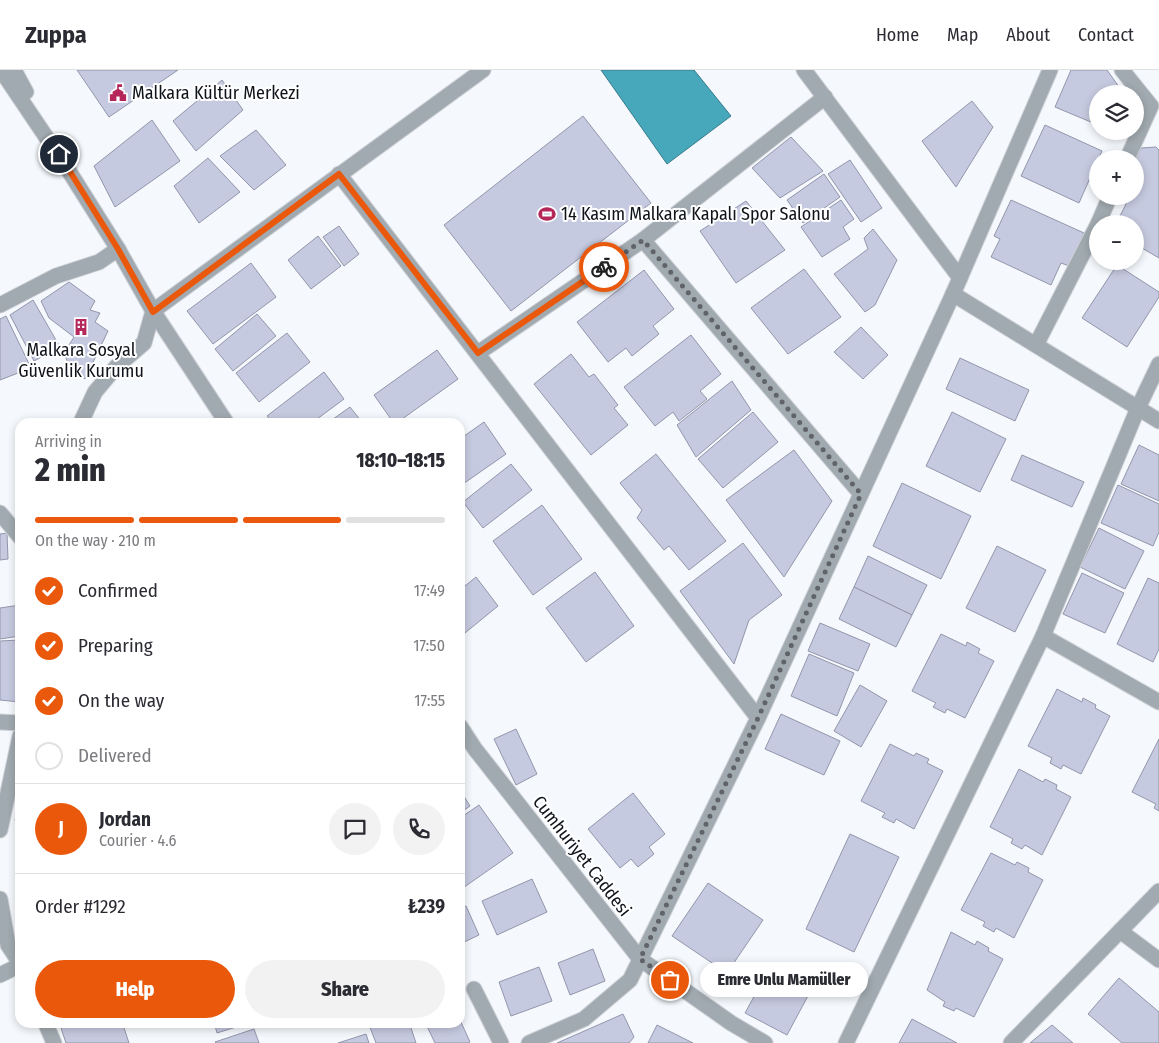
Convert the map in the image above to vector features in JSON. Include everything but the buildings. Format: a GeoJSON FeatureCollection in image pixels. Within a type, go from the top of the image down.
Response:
{"type":"FeatureCollection","features":[{"type":"Feature","properties":{"kind":"street"},"geometry":{"type":"LineString","coordinates":[[1,70],[67,168],[118,249],[153,312],[223,418]]}},
{"type":"Feature","properties":{"kind":"street"},"geometry":{"type":"LineString","coordinates":[[14,70],[67,168]]}},
{"type":"Feature","properties":{"kind":"street"},"geometry":{"type":"LineString","coordinates":[[83,418],[94,392],[116,367],[144,343],[153,312],[483,70]]}},
{"type":"Feature","properties":{"kind":"street"},"geometry":{"type":"LineString","coordinates":[[804,70],[960,278]]}},
{"type":"Feature","properties":{"kind":"street"},"geometry":{"type":"LineString","coordinates":[[529,1043],[584,1019],[630,980],[758,718],[953,294],[1050,70]]}},
{"type":"Feature","properties":{"kind":"street"},"geometry":{"type":"LineString","coordinates":[[1122,70],[1151,106],[1131,150]]}},
{"type":"Feature","properties":{"kind":"street"},"geometry":{"type":"LineString","coordinates":[[478,353],[643,240],[825,97]]}},
{"type":"Feature","properties":{"kind":"street"},"geometry":{"type":"LineString","coordinates":[[339,174],[758,718]]}},
{"type":"Feature","properties":{"kind":"street"},"geometry":{"type":"LineString","coordinates":[[643,240],[861,494]]}},
{"type":"Feature","properties":{"kind":"street"},"geometry":{"type":"LineString","coordinates":[[1036,345],[1089,242]]}},
{"type":"Feature","properties":{"kind":"street"},"geometry":{"type":"LineString","coordinates":[[0,305],[56,276],[99,262],[118,249]]}},
{"type":"Feature","properties":{"kind":"street"},"geometry":{"type":"LineString","coordinates":[[953,294],[1159,421]]}},
{"type":"Feature","properties":{"kind":"street"},"geometry":{"type":"LineString","coordinates":[[846,1043],[1042,636],[1138,408],[1159,364]]}},
{"type":"Feature","properties":{"kind":"street"},"geometry":{"type":"LineString","coordinates":[[0,513],[15,531]]}},
{"type":"Feature","properties":{"kind":"street"},"geometry":{"type":"LineString","coordinates":[[1042,636],[1159,702]]}},
{"type":"Feature","properties":{"kind":"street"},"geometry":{"type":"LineString","coordinates":[[0,722],[15,724]]}},
{"type":"Feature","properties":{"kind":"street","name":"Cumhuriyet Caddesi"},"geometry":{"type":"LineString","coordinates":[[465,733],[487,765],[640,959],[731,1023],[765,1043]]}},
{"type":"Feature","properties":{"kind":"street"},"geometry":{"type":"LineString","coordinates":[[0,830],[15,760]]}},
{"type":"Feature","properties":{"kind":"street"},"geometry":{"type":"LineString","coordinates":[[1011,1043],[1159,892]]}},
{"type":"Feature","properties":{"kind":"street"},"geometry":{"type":"LineString","coordinates":[[0,899],[8,945],[15,956]]}},
{"type":"Feature","properties":{"kind":"street"},"geometry":{"type":"LineString","coordinates":[[1120,931],[1159,960]]}},
{"type":"Feature","properties":{"kind":"street"},"geometry":{"type":"LineString","coordinates":[[0,975],[15,967]]}},
{"type":"Feature","properties":{"kind":"street"},"geometry":{"type":"LineString","coordinates":[[474,988],[501,1043]]}},
{"type":"Feature","properties":{"kind":"street"},"geometry":{"type":"LineString","coordinates":[[48,1028],[54,1043]]}},
{"type":"Feature","properties":{"kind":"water"},"geometry":{"type":"Polygon","coordinates":[[[601,70],[694,70],[731,116],[667,164],[601,70]]]}},
{"type":"Feature","properties":{"kind":"way so far"},"geometry":{"type":"LineString","coordinates":[[604,267],[643,240],[861,494],[758,718],[640,959],[670,980]]}},
{"type":"Feature","properties":{"kind":"place","name":"Malkara Kültür Merkezi"},"geometry":{"type":"Point","coordinates":[118,93]}},
{"type":"Feature","properties":{"kind":"place","name":"14 Kasım Malkara Kapalı Spor Salonu"},"geometry":{"type":"Point","coordinates":[547,214]}},
{"type":"Feature","properties":{"kind":"place","name":"Malkara Sosyal Güvenlik Kurumu"},"geometry":{"type":"Point","coordinates":[81,327]}},
{"type":"Feature","properties":{"kind":"place","name":"Emre Unlu Mamüller"},"geometry":{"type":"Point","coordinates":[670,980]}},
{"type":"Feature","properties":{"kind":"route"},"geometry":{"type":"LineString","coordinates":[[59,154],[118,249],[153,312],[339,174],[478,353],[604,267]]}}]}
